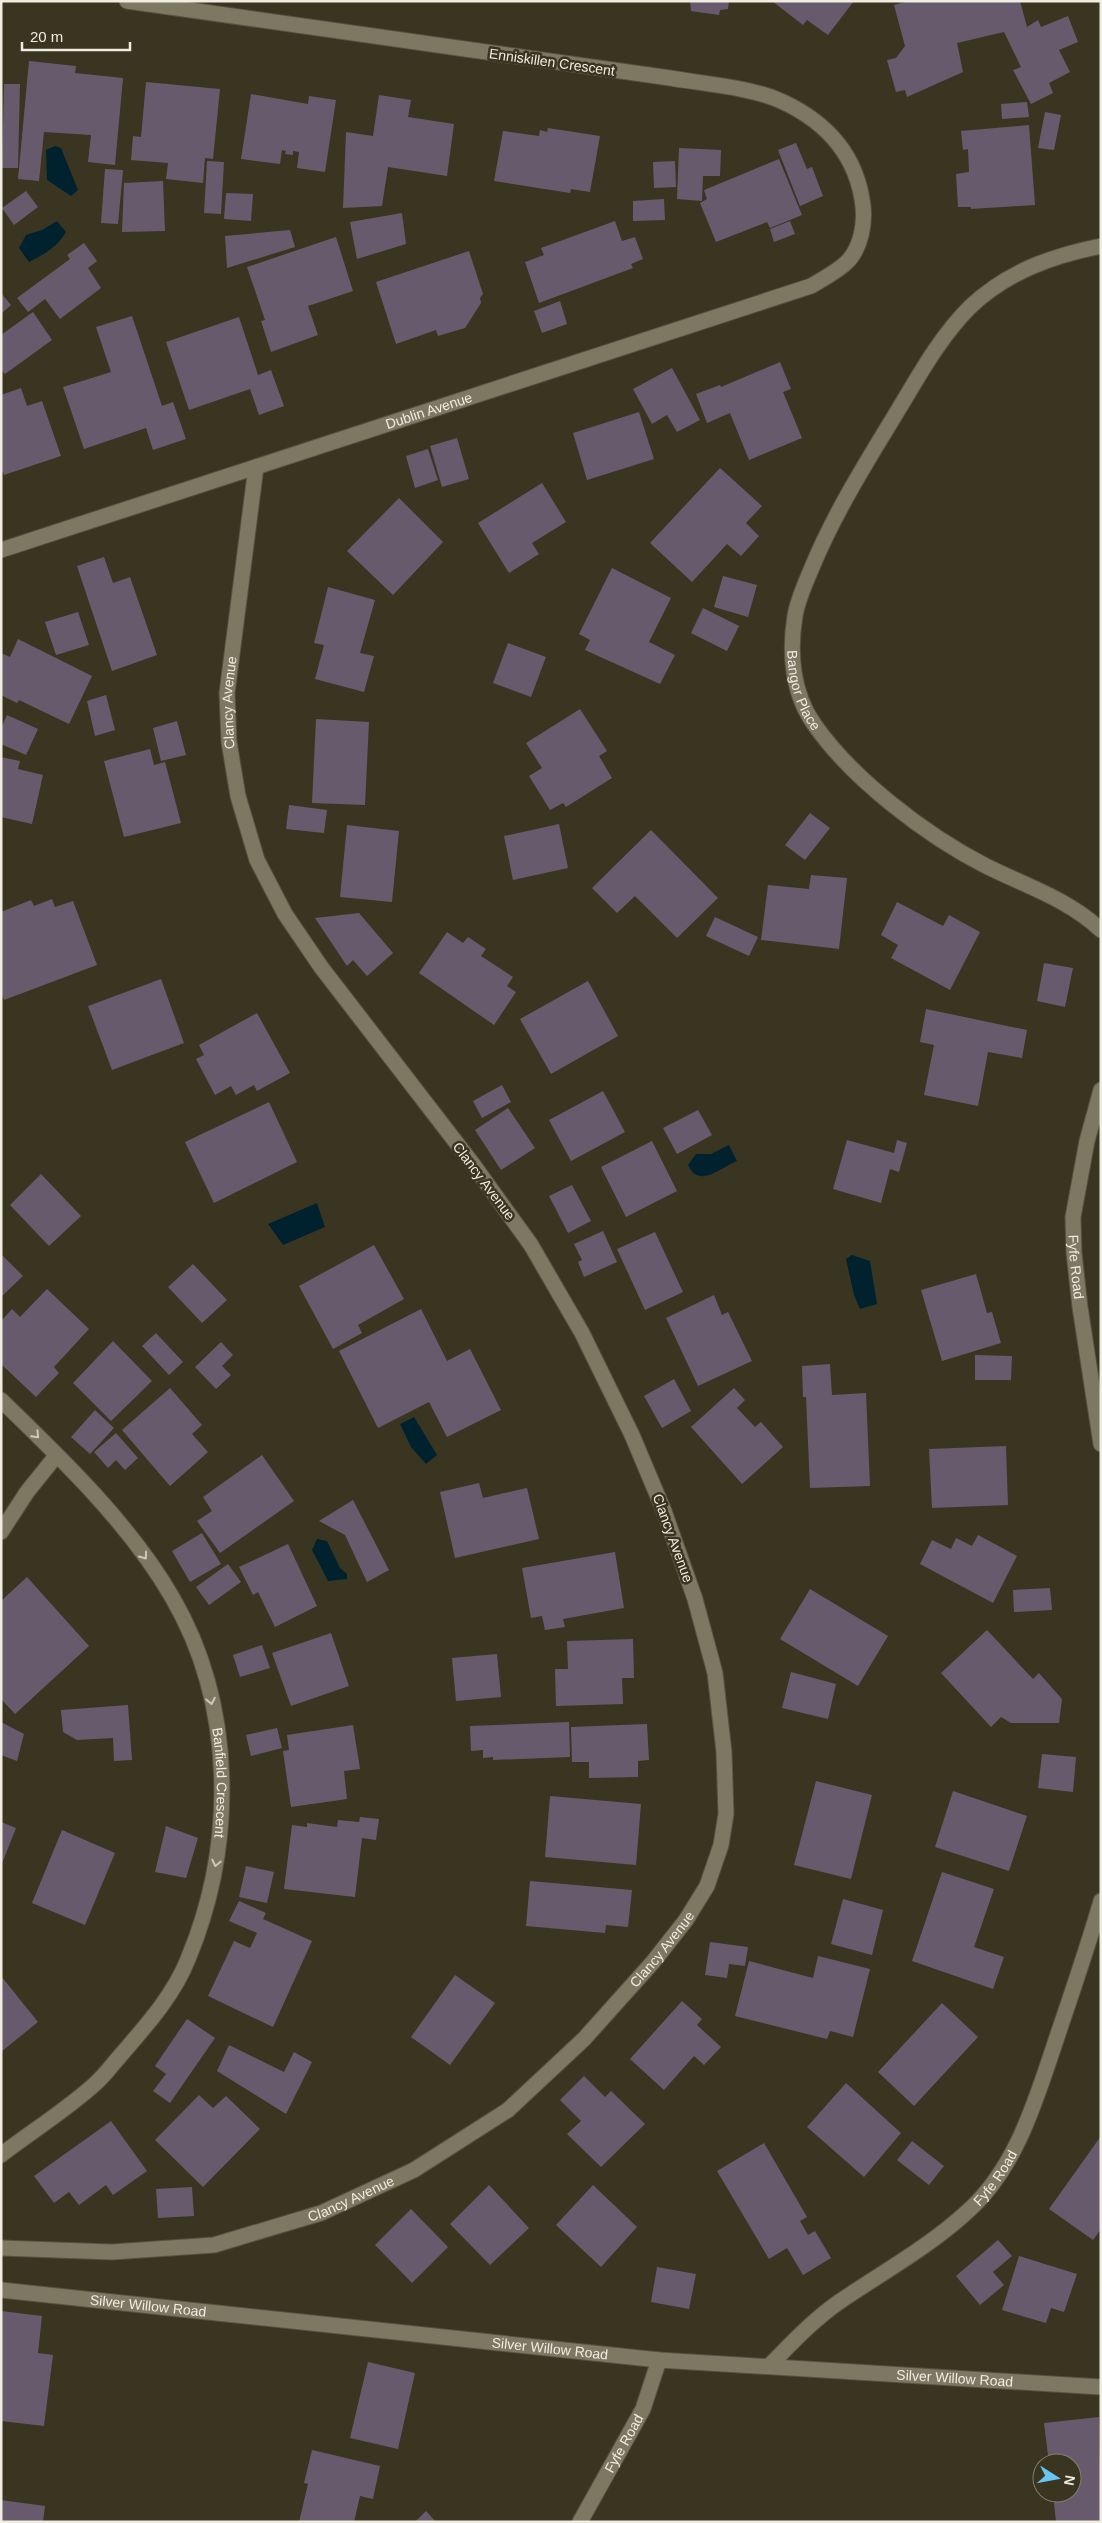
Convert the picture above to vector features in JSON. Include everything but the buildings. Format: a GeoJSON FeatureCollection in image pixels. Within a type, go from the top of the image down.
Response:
{"type":"FeatureCollection","features":[{"type":"Feature","properties":{"kind":"street","name":"Enniskillen Crescent"},"geometry":{"type":"LineString","coordinates":[[127,1],[670,78],[747,92],[779,100],[817,122],[836,141],[852,163],[861,187],[864,219],[859,241],[849,259]]}},
{"type":"Feature","properties":{"kind":"street","name":"Bangor Place"},"geometry":{"type":"LineString","coordinates":[[1101,246],[1069,252],[1036,263],[1002,282],[970,307],[943,338],[874,449],[823,541],[802,591],[795,616],[792,665],[798,692],[813,723],[841,756],[879,793],[924,830],[985,866],[1059,900],[1087,917],[1101,930]]}},
{"type":"Feature","properties":{"kind":"street","name":"Dublin Avenue"},"geometry":{"type":"LineString","coordinates":[[1,550],[811,286],[834,273],[849,259]]}},
{"type":"Feature","properties":{"kind":"street","name":"Clancy Avenue"},"geometry":{"type":"LineString","coordinates":[[1,2248],[112,2252],[214,2245],[321,2212],[414,2170],[508,2110],[584,2039],[652,1962],[686,1920],[707,1886],[721,1845],[726,1814],[724,1752],[715,1673],[695,1599],[664,1511],[632,1435],[582,1333],[531,1245],[472,1163],[321,967],[285,914],[257,860],[238,796],[229,742],[227,693],[256,467]]}},
{"type":"Feature","properties":{"kind":"street","name":"Fyfe Road"},"geometry":{"type":"LineString","coordinates":[[1101,1090],[1087,1140],[1073,1217],[1074,1253],[1080,1307],[1101,1444]]}},
{"type":"Feature","properties":{"kind":"street","name":"Banfield Crescent"},"geometry":{"type":"LineString","coordinates":[[1,1400],[119,1522],[172,1596],[198,1646],[218,1734],[224,1792],[218,1858],[205,1910],[188,1961],[154,2017],[96,2084],[1,2156]]}},
{"type":"Feature","properties":{"kind":"street"},"geometry":{"type":"LineString","coordinates":[[1,1532],[27,1492],[56,1456]]}},
{"type":"Feature","properties":{"kind":"street","name":"Fyfe Road"},"geometry":{"type":"LineString","coordinates":[[769,2366],[813,2322],[837,2303],[908,2259],[939,2236],[970,2210],[995,2183],[1014,2147],[1039,2091],[1087,1950],[1101,1901]]}},
{"type":"Feature","properties":{"kind":"street","name":"Silver Willow Road"},"geometry":{"type":"LineString","coordinates":[[1,2290],[659,2360],[1101,2387]]}},
{"type":"Feature","properties":{"kind":"street","name":"Fyfe Road"},"geometry":{"type":"LineString","coordinates":[[580,2522],[643,2409],[659,2360]]}},
{"type":"Feature","properties":{"kind":"water"},"geometry":{"type":"Polygon","coordinates":[[[55,146],[61,148],[78,190],[71,196],[47,180],[46,150],[55,146]]]}},
{"type":"Feature","properties":{"kind":"water"},"geometry":{"type":"Polygon","coordinates":[[[57,221],[66,232],[50,250],[29,262],[19,248],[26,235],[42,230],[57,221]]]}},
{"type":"Feature","properties":{"kind":"water"},"geometry":{"type":"Polygon","coordinates":[[[729,1145],[737,1161],[717,1172],[704,1176],[698,1175],[688,1165],[696,1154],[711,1154],[729,1145]]]}},
{"type":"Feature","properties":{"kind":"water"},"geometry":{"type":"Polygon","coordinates":[[[317,1203],[325,1227],[283,1245],[268,1224],[317,1203]]]}},
{"type":"Feature","properties":{"kind":"water"},"geometry":{"type":"Polygon","coordinates":[[[852,1255],[870,1261],[877,1304],[860,1309],[854,1295],[846,1259],[852,1255]]]}},
{"type":"Feature","properties":{"kind":"water"},"geometry":{"type":"Polygon","coordinates":[[[414,1417],[437,1455],[426,1464],[411,1447],[400,1424],[414,1417]]]}},
{"type":"Feature","properties":{"kind":"water"},"geometry":{"type":"Polygon","coordinates":[[[317,1539],[327,1541],[340,1568],[347,1574],[347,1579],[328,1581],[312,1550],[317,1539]]]}}]}
